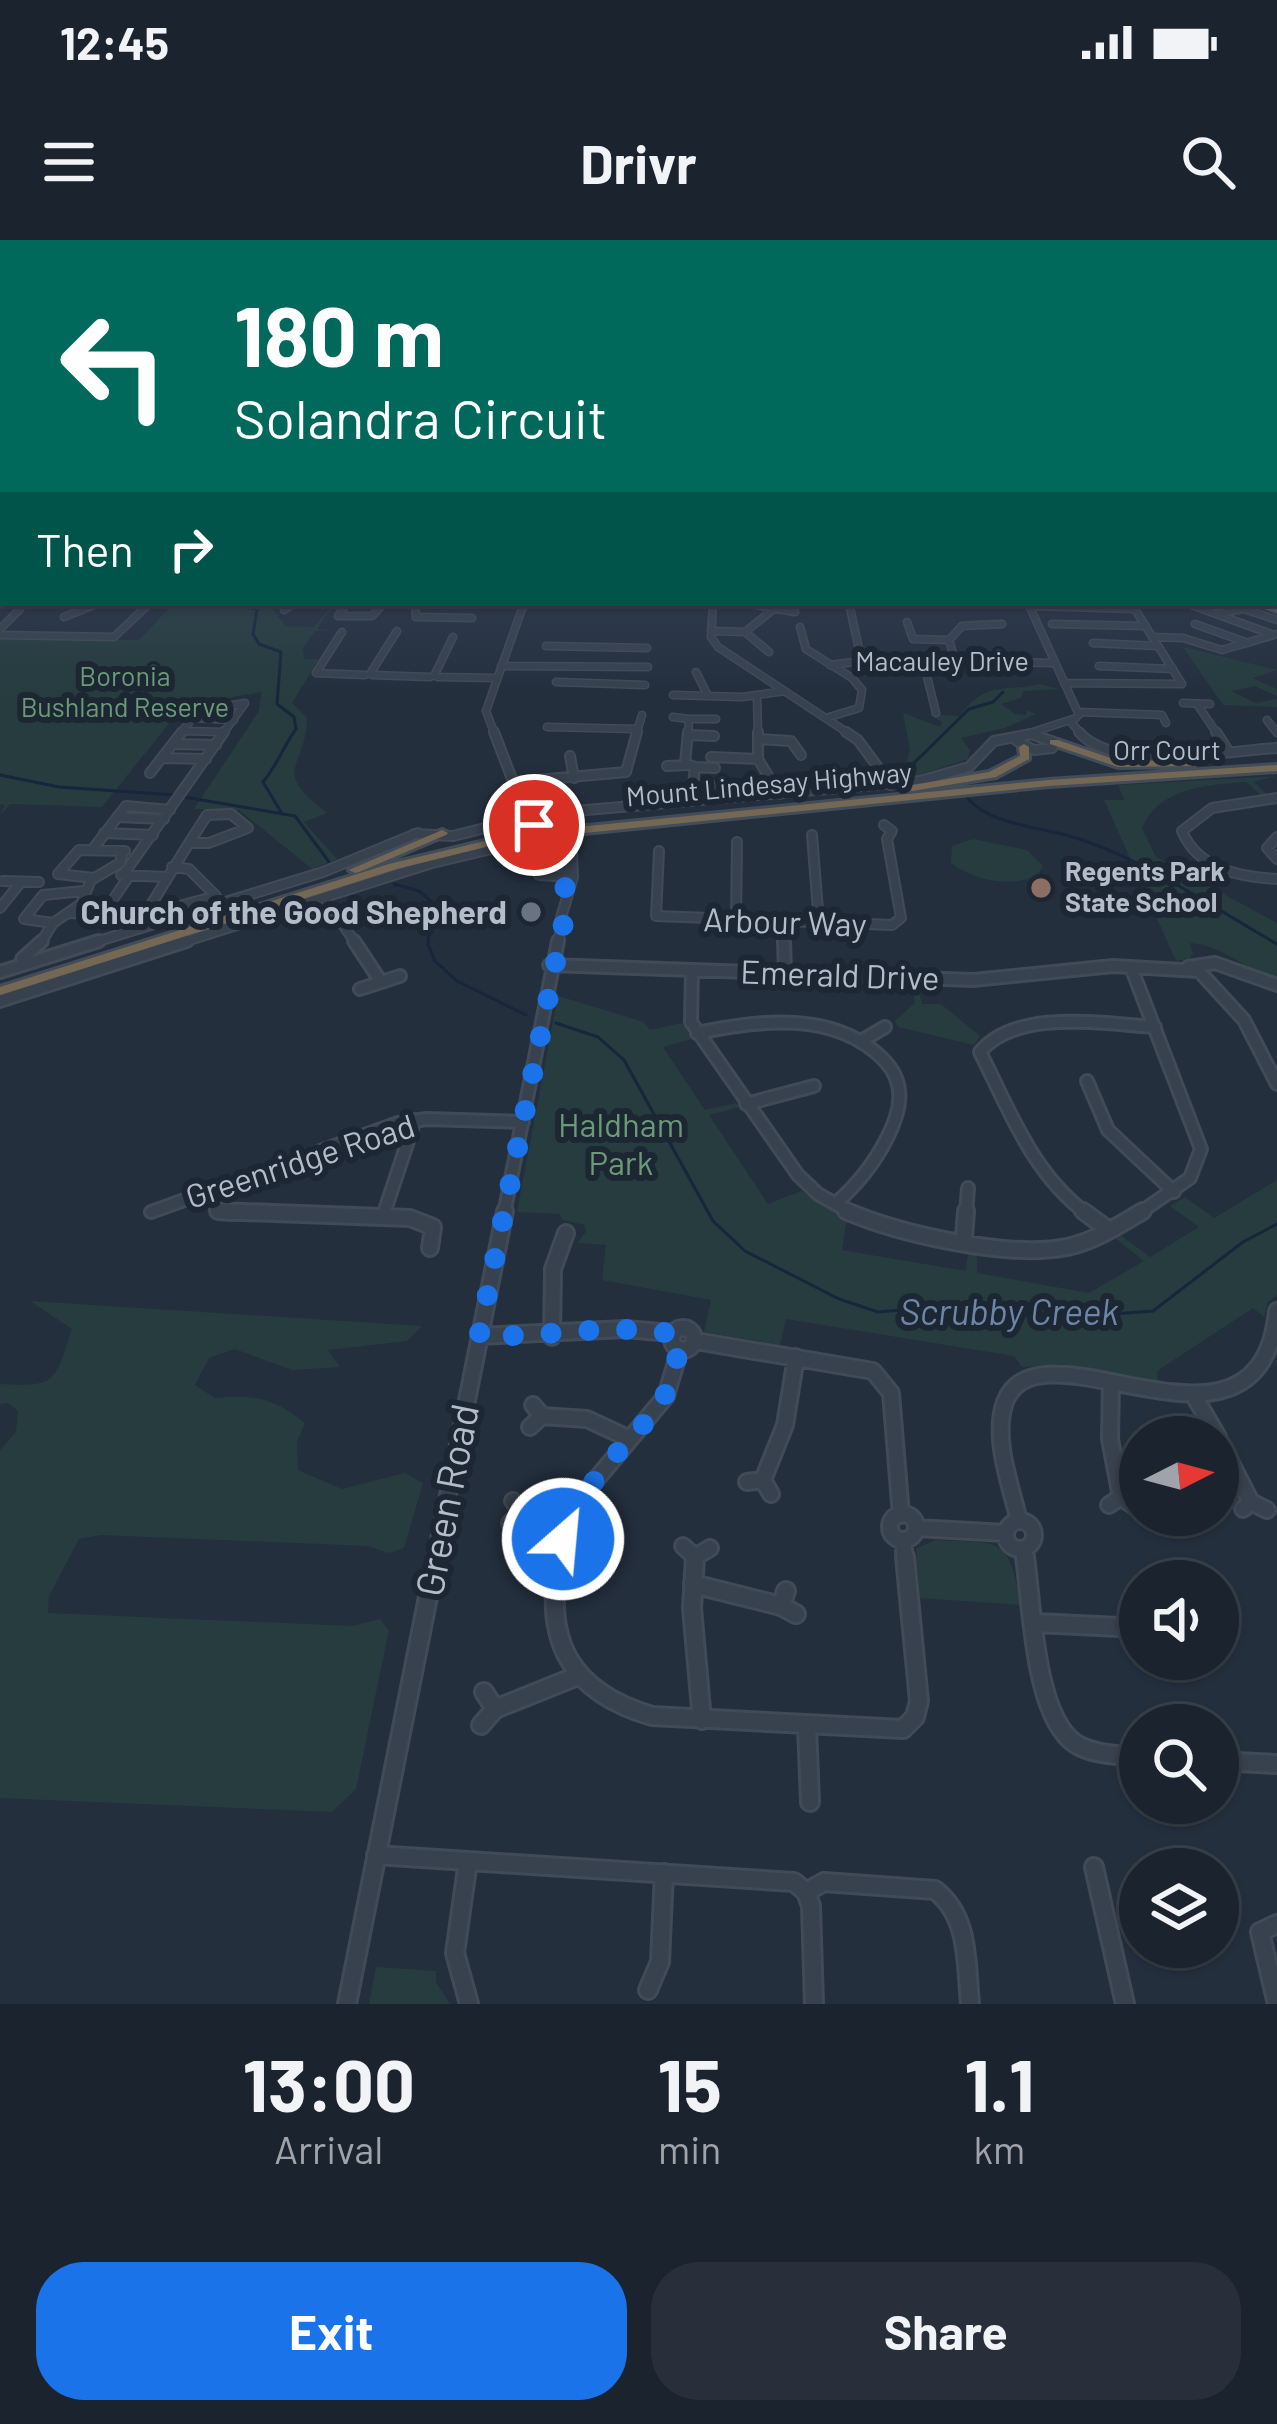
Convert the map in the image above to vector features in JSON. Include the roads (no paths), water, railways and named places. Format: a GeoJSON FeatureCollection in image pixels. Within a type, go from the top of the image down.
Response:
{"type":"FeatureCollection","features":[{"type":"Feature","properties":{"kind":"highway"},"geometry":{"type":"LineString","coordinates":[[1050,739],[1123,764],[1245,763]]}},
{"type":"Feature","properties":{"kind":"highway"},"geometry":{"type":"LineString","coordinates":[[911,788],[1006,771],[1025,757],[1022,741]]}},
{"type":"Feature","properties":{"kind":"highway","name":"Mount Lindesay Highway"},"geometry":{"type":"LineString","coordinates":[[1,979],[460,839],[537,826],[911,788],[1245,763],[1277,767]]}},
{"type":"Feature","properties":{"kind":"highway","name":"Mount Lindesay Highway"},"geometry":{"type":"LineString","coordinates":[[1,979],[537,826],[1277,767]]}},
{"type":"Feature","properties":{"kind":"highway"},"geometry":{"type":"LineString","coordinates":[[537,826],[562,844],[581,831],[642,821]]}},
{"type":"Feature","properties":{"kind":"highway"},"geometry":{"type":"LineString","coordinates":[[355,870],[439,834]]}},
{"type":"Feature","properties":{"kind":"street"},"geometry":{"type":"LineString","coordinates":[[64,617],[86,606]]}},
{"type":"Feature","properties":{"kind":"street"},"geometry":{"type":"LineString","coordinates":[[0,632],[114,637],[147,606]]}},
{"type":"Feature","properties":{"kind":"street"},"geometry":{"type":"LineString","coordinates":[[284,610],[290,606]]}},
{"type":"Feature","properties":{"kind":"street"},"geometry":{"type":"LineString","coordinates":[[343,606],[333,616],[377,616],[382,606]]}},
{"type":"Feature","properties":{"kind":"street"},"geometry":{"type":"LineString","coordinates":[[414,606],[416,617],[472,618]]}},
{"type":"Feature","properties":{"kind":"street"},"geometry":{"type":"LineString","coordinates":[[523,606],[486,711],[522,805],[537,826],[562,844]]}},
{"type":"Feature","properties":{"kind":"street"},"geometry":{"type":"LineString","coordinates":[[713,606],[711,632],[718,647],[858,740],[891,784]]}},
{"type":"Feature","properties":{"kind":"street"},"geometry":{"type":"LineString","coordinates":[[711,632],[745,632],[777,606],[798,612]]}},
{"type":"Feature","properties":{"kind":"street"},"geometry":{"type":"LineString","coordinates":[[850,606],[861,659]]}},
{"type":"Feature","properties":{"kind":"street"},"geometry":{"type":"LineString","coordinates":[[1030,606],[1075,718]]}},
{"type":"Feature","properties":{"kind":"street"},"geometry":{"type":"LineString","coordinates":[[1064,683],[1136,690],[1179,686],[1133,606]]}},
{"type":"Feature","properties":{"kind":"street"},"geometry":{"type":"LineString","coordinates":[[1194,606],[1275,634]]}},
{"type":"Feature","properties":{"kind":"street"},"geometry":{"type":"LineString","coordinates":[[1217,614],[1244,608],[1277,620]]}},
{"type":"Feature","properties":{"kind":"street"},"geometry":{"type":"LineString","coordinates":[[0,632],[20,609]]}},
{"type":"Feature","properties":{"kind":"street"},"geometry":{"type":"LineString","coordinates":[[907,622],[914,639],[950,640],[965,624],[1002,624]]}},
{"type":"Feature","properties":{"kind":"street"},"geometry":{"type":"LineString","coordinates":[[1052,624],[1145,626]]}},
{"type":"Feature","properties":{"kind":"street"},"geometry":{"type":"LineString","coordinates":[[1195,625],[1248,643]]}},
{"type":"Feature","properties":{"kind":"street"},"geometry":{"type":"LineString","coordinates":[[797,627],[806,650],[858,684],[864,699],[850,713],[826,718]]}},
{"type":"Feature","properties":{"kind":"street"},"geometry":{"type":"LineString","coordinates":[[344,631],[316,673],[434,680],[496,678]]}},
{"type":"Feature","properties":{"kind":"street"},"geometry":{"type":"LineString","coordinates":[[745,632],[767,651],[780,649]]}},
{"type":"Feature","properties":{"kind":"street"},"geometry":{"type":"LineString","coordinates":[[369,675],[399,634]]}},
{"type":"Feature","properties":{"kind":"street"},"geometry":{"type":"LineString","coordinates":[[1152,637],[1183,638],[1219,650],[1275,634]]}},
{"type":"Feature","properties":{"kind":"street"},"geometry":{"type":"LineString","coordinates":[[434,680],[448,639]]}},
{"type":"Feature","properties":{"kind":"street"},"geometry":{"type":"LineString","coordinates":[[950,640],[955,661]]}},
{"type":"Feature","properties":{"kind":"street"},"geometry":{"type":"LineString","coordinates":[[1093,643],[1158,646]]}},
{"type":"Feature","properties":{"kind":"street"},"geometry":{"type":"LineString","coordinates":[[546,646],[650,646],[645,687],[555,683]]}},
{"type":"Feature","properties":{"kind":"street","name":"Macauley Drive"},"geometry":{"type":"LineString","coordinates":[[830,665],[861,659],[1054,663]]}},
{"type":"Feature","properties":{"kind":"street"},"geometry":{"type":"LineString","coordinates":[[923,660],[936,713]]}},
{"type":"Feature","properties":{"kind":"street"},"geometry":{"type":"LineString","coordinates":[[987,661],[993,678]]}},
{"type":"Feature","properties":{"kind":"street"},"geometry":{"type":"LineString","coordinates":[[1099,665],[1173,669]]}},
{"type":"Feature","properties":{"kind":"street"},"geometry":{"type":"LineString","coordinates":[[501,666],[648,667]]}},
{"type":"Feature","properties":{"kind":"street"},"geometry":{"type":"LineString","coordinates":[[696,672],[707,696]]}},
{"type":"Feature","properties":{"kind":"street"},"geometry":{"type":"LineString","coordinates":[[673,695],[757,696],[785,691]]}},
{"type":"Feature","properties":{"kind":"street"},"geometry":{"type":"LineString","coordinates":[[757,696],[758,758],[779,794]]}},
{"type":"Feature","properties":{"kind":"street"},"geometry":{"type":"LineString","coordinates":[[104,913],[152,835],[245,703],[199,711],[150,773]]}},
{"type":"Feature","properties":{"kind":"street"},"geometry":{"type":"LineString","coordinates":[[1183,704],[1210,704]]}},
{"type":"Feature","properties":{"kind":"street"},"geometry":{"type":"LineString","coordinates":[[1197,704],[1229,752]]}},
{"type":"Feature","properties":{"kind":"street"},"geometry":{"type":"LineString","coordinates":[[514,782],[626,772],[642,715]]}},
{"type":"Feature","properties":{"kind":"street"},"geometry":{"type":"LineString","coordinates":[[1022,741],[1040,725],[1075,718],[1162,715],[1166,722]]}},
{"type":"Feature","properties":{"kind":"street"},"geometry":{"type":"LineString","coordinates":[[674,717],[716,718]]}},
{"type":"Feature","properties":{"kind":"street"},"geometry":{"type":"LineString","coordinates":[[192,718],[234,720]]}},
{"type":"Feature","properties":{"kind":"street"},"geometry":{"type":"LineString","coordinates":[[1022,741],[1044,750],[1050,739],[1046,728],[1075,718]]}},
{"type":"Feature","properties":{"kind":"street","name":"Orr Court"},"geometry":{"type":"LineString","coordinates":[[1075,718],[1090,745],[1119,756],[1277,748]]}},
{"type":"Feature","properties":{"kind":"street"},"geometry":{"type":"LineString","coordinates":[[689,719],[693,784],[711,785]]}},
{"type":"Feature","properties":{"kind":"street","name":"Orr Court"},"geometry":{"type":"LineString","coordinates":[[1267,720],[1277,734]]}},
{"type":"Feature","properties":{"kind":"street"},"geometry":{"type":"LineString","coordinates":[[547,727],[638,729]]}},
{"type":"Feature","properties":{"kind":"street"},"geometry":{"type":"LineString","coordinates":[[183,731],[225,732]]}},
{"type":"Feature","properties":{"kind":"street"},"geometry":{"type":"LineString","coordinates":[[689,735],[714,736]]}},
{"type":"Feature","properties":{"kind":"street"},"geometry":{"type":"LineString","coordinates":[[758,739],[791,741],[801,755]]}},
{"type":"Feature","properties":{"kind":"street"},"geometry":{"type":"LineString","coordinates":[[1,979],[310,876],[414,834],[453,836],[509,824],[537,826],[891,784],[956,773],[998,743],[1050,739]]}},
{"type":"Feature","properties":{"kind":"street"},"geometry":{"type":"LineString","coordinates":[[172,744],[216,746]]}},
{"type":"Feature","properties":{"kind":"street"},"geometry":{"type":"LineString","coordinates":[[570,756],[574,778]]}},
{"type":"Feature","properties":{"kind":"street"},"geometry":{"type":"LineString","coordinates":[[711,757],[758,758]]}},
{"type":"Feature","properties":{"kind":"street"},"geometry":{"type":"LineString","coordinates":[[162,758],[206,759]]}},
{"type":"Feature","properties":{"kind":"street"},"geometry":{"type":"LineString","coordinates":[[667,766],[715,768]]}},
{"type":"Feature","properties":{"kind":"street"},"geometry":{"type":"LineString","coordinates":[[1277,798],[1215,806],[1190,820],[1182,831],[1186,844],[1209,862],[1246,876],[1277,879]]}},
{"type":"Feature","properties":{"kind":"street"},"geometry":{"type":"LineString","coordinates":[[92,850],[128,806],[167,814]]}},
{"type":"Feature","properties":{"kind":"street"},"geometry":{"type":"LineString","coordinates":[[144,916],[172,867],[188,843],[207,815],[229,813],[248,829],[209,843],[188,843]]}},
{"type":"Feature","properties":{"kind":"street"},"geometry":{"type":"LineString","coordinates":[[104,833],[152,835]]}},
{"type":"Feature","properties":{"kind":"street"},"geometry":{"type":"LineString","coordinates":[[812,835],[819,923]]}},
{"type":"Feature","properties":{"kind":"street"},"geometry":{"type":"LineString","coordinates":[[1277,837],[1267,844],[1277,860]]}},
{"type":"Feature","properties":{"kind":"street","name":"Arbour Way"},"geometry":{"type":"LineString","coordinates":[[659,851],[656,916],[901,922],[887,839]]}},
{"type":"Feature","properties":{"kind":"street"},"geometry":{"type":"LineString","coordinates":[[736,920],[737,842]]}},
{"type":"Feature","properties":{"kind":"street","name":"Green Road"},"geometry":{"type":"LineString","coordinates":[[347,2004],[564,912],[569,877],[562,844]]}},
{"type":"Feature","properties":{"kind":"street"},"geometry":{"type":"LineString","coordinates":[[0,1001],[505,846],[525,851],[534,874],[569,877]]}},
{"type":"Feature","properties":{"kind":"street"},"geometry":{"type":"LineString","coordinates":[[1,979],[10,963],[35,952],[52,923],[81,904],[84,891],[97,876],[120,863],[123,851]]}},
{"type":"Feature","properties":{"kind":"street"},"geometry":{"type":"LineString","coordinates":[[141,852],[76,852],[58,874],[166,878]]}},
{"type":"Feature","properties":{"kind":"street"},"geometry":{"type":"LineString","coordinates":[[68,913],[104,913],[120,920],[216,896],[189,869],[172,867]]}},
{"type":"Feature","properties":{"kind":"street"},"geometry":{"type":"LineString","coordinates":[[3,881],[39,882]]}},
{"type":"Feature","properties":{"kind":"street"},"geometry":{"type":"LineString","coordinates":[[0,908],[21,882]]}},
{"type":"Feature","properties":{"kind":"street"},"geometry":{"type":"LineString","coordinates":[[52,923],[24,919],[43,896],[84,891]]}},
{"type":"Feature","properties":{"kind":"street"},"geometry":{"type":"LineString","coordinates":[[325,898],[381,982]]}},
{"type":"Feature","properties":{"kind":"street"},"geometry":{"type":"LineString","coordinates":[[784,922],[785,972]]}},
{"type":"Feature","properties":{"kind":"street","name":"Emerald Drive"},"geometry":{"type":"LineString","coordinates":[[553,965],[988,980],[1131,967],[1200,970],[1273,984]]}},
{"type":"Feature","properties":{"kind":"street"},"geometry":{"type":"LineString","coordinates":[[692,970],[690,1014],[698,1033],[807,1186],[878,1222],[1055,1249],[1109,1230],[1196,1174],[1202,1149],[1131,967]]}},
{"type":"Feature","properties":{"kind":"street"},"geometry":{"type":"LineString","coordinates":[[1200,970],[1250,1030],[1277,1084]]}},
{"type":"Feature","properties":{"kind":"street"},"geometry":{"type":"LineString","coordinates":[[1223,973],[1228,1000]]}},
{"type":"Feature","properties":{"kind":"street"},"geometry":{"type":"LineString","coordinates":[[360,989],[400,976]]}},
{"type":"Feature","properties":{"kind":"street"},"geometry":{"type":"LineString","coordinates":[[698,1033],[751,1022],[814,1025],[863,1040],[893,1071],[902,1096],[900,1111],[864,1179],[835,1204]]}},
{"type":"Feature","properties":{"kind":"street"},"geometry":{"type":"LineString","coordinates":[[1109,1230],[1063,1196],[1037,1167],[980,1052],[987,1040],[1006,1031],[1079,1024],[1155,1027]]}},
{"type":"Feature","properties":{"kind":"street"},"geometry":{"type":"LineString","coordinates":[[863,1040],[885,1027]]}},
{"type":"Feature","properties":{"kind":"street"},"geometry":{"type":"LineString","coordinates":[[1087,1081],[1089,1094],[1120,1148],[1174,1192]]}},
{"type":"Feature","properties":{"kind":"street"},"geometry":{"type":"LineString","coordinates":[[746,1104],[814,1086]]}},
{"type":"Feature","properties":{"kind":"street"},"geometry":{"type":"LineString","coordinates":[[384,1213],[415,1120]]}},
{"type":"Feature","properties":{"kind":"street","name":"Greenridge Road"},"geometry":{"type":"LineString","coordinates":[[151,1212],[415,1120],[523,1122]]}},
{"type":"Feature","properties":{"kind":"street"},"geometry":{"type":"LineString","coordinates":[[964,1238],[968,1188]]}},
{"type":"Feature","properties":{"kind":"street"},"geometry":{"type":"LineString","coordinates":[[205,1192],[220,1213],[368,1219],[384,1213],[428,1223],[434,1233],[430,1248]]}},
{"type":"Feature","properties":{"kind":"street"},"geometry":{"type":"LineString","coordinates":[[552,1336],[552,1277],[557,1246],[566,1233]]}},
{"type":"Feature","properties":{"kind":"street"},"geometry":{"type":"LineString","coordinates":[[1019,1521],[1010,1522],[1005,1533],[1009,1542],[1024,1548],[1034,1543],[1035,1535],[1019,1521],[999,1414],[1012,1387],[1039,1373],[1192,1394],[1234,1383],[1271,1362],[1277,1310]]}},
{"type":"Feature","properties":{"kind":"street"},"geometry":{"type":"LineString","coordinates":[[479,1336],[636,1329],[683,1341],[873,1371],[891,1393],[901,1514],[890,1520],[889,1528],[910,1534],[1005,1533]]}},
{"type":"Feature","properties":{"kind":"street"},"geometry":{"type":"LineString","coordinates":[[683,1341],[662,1404],[598,1474],[563,1539],[555,1590],[561,1647],[575,1677],[590,1693],[632,1713],[903,1729],[915,1717],[919,1700],[910,1534]]}},
{"type":"Feature","properties":{"kind":"street"},"geometry":{"type":"LineString","coordinates":[[760,1485],[782,1438],[796,1357]]}},
{"type":"Feature","properties":{"kind":"street"},"geometry":{"type":"LineString","coordinates":[[1111,1382],[1110,1439],[1115,1501],[1119,1502]]}},
{"type":"Feature","properties":{"kind":"street"},"geometry":{"type":"LineString","coordinates":[[1192,1394],[1205,1416]]}},
{"type":"Feature","properties":{"kind":"street"},"geometry":{"type":"LineString","coordinates":[[535,1416],[587,1419],[630,1439]]}},
{"type":"Feature","properties":{"kind":"street"},"geometry":{"type":"LineString","coordinates":[[1239,1486],[1247,1505],[1268,1510]]}},
{"type":"Feature","properties":{"kind":"street"},"geometry":{"type":"LineString","coordinates":[[515,1512],[573,1516]]}},
{"type":"Feature","properties":{"kind":"street"},"geometry":{"type":"LineString","coordinates":[[1024,1548],[1048,1711],[1056,1728],[1079,1749],[1119,1754]]}},
{"type":"Feature","properties":{"kind":"street"},"geometry":{"type":"LineString","coordinates":[[696,1550],[693,1583],[702,1720]]}},
{"type":"Feature","properties":{"kind":"street"},"geometry":{"type":"LineString","coordinates":[[693,1583],[787,1604]]}},
{"type":"Feature","properties":{"kind":"street"},"geometry":{"type":"LineString","coordinates":[[1036,1623],[1119,1627]]}},
{"type":"Feature","properties":{"kind":"street"},"geometry":{"type":"LineString","coordinates":[[494,1708],[507,1708],[575,1677]]}},
{"type":"Feature","properties":{"kind":"street"},"geometry":{"type":"LineString","coordinates":[[484,1692],[494,1708]]}},
{"type":"Feature","properties":{"kind":"street"},"geometry":{"type":"LineString","coordinates":[[481,1725],[494,1708]]}},
{"type":"Feature","properties":{"kind":"street"},"geometry":{"type":"LineString","coordinates":[[807,1726],[810,1802]]}},
{"type":"Feature","properties":{"kind":"street"},"geometry":{"type":"LineString","coordinates":[[1239,1762],[1277,1764]]}},
{"type":"Feature","properties":{"kind":"street"},"geometry":{"type":"LineString","coordinates":[[376,1855],[780,1878],[806,1892],[811,1906],[814,2004]]}},
{"type":"Feature","properties":{"kind":"street"},"geometry":{"type":"LineString","coordinates":[[467,1861],[453,1962],[459,1988],[469,2004]]}},
{"type":"Feature","properties":{"kind":"street"},"geometry":{"type":"LineString","coordinates":[[1094,1867],[1125,2004]]}},
{"type":"Feature","properties":{"kind":"street"},"geometry":{"type":"LineString","coordinates":[[648,1990],[660,1962],[664,1873]]}},
{"type":"Feature","properties":{"kind":"street"},"geometry":{"type":"LineString","coordinates":[[806,1892],[824,1882],[935,1890],[951,1898],[960,1916],[970,2004]]}},
{"type":"Feature","properties":{"kind":"street"},"geometry":{"type":"LineString","coordinates":[[1277,1924],[1260,1932],[1277,2004]]}},
{"type":"Feature","properties":{"kind":"waterway"},"geometry":{"type":"LineString","coordinates":[[243,606],[257,609],[253,634],[259,644],[281,652],[277,704],[294,717],[296,729],[263,782],[281,812]]}},
{"type":"Feature","properties":{"kind":"waterway"},"geometry":{"type":"LineString","coordinates":[[914,763],[969,709],[993,702],[1003,692]]}},
{"type":"Feature","properties":{"kind":"waterway","name":"Scrubby Creek"},"geometry":{"type":"LineString","coordinates":[[0,775],[59,787],[176,795]]}},
{"type":"Feature","properties":{"kind":"waterway","name":"Scrubby Creek"},"geometry":{"type":"LineString","coordinates":[[184,797],[295,816],[329,862]]}},
{"type":"Feature","properties":{"kind":"waterway"},"geometry":{"type":"LineString","coordinates":[[968,799],[999,818],[1089,842],[1170,881]]}},
{"type":"Feature","properties":{"kind":"waterway"},"geometry":{"type":"LineString","coordinates":[[1170,881],[1183,874]]}},
{"type":"Feature","properties":{"kind":"waterway"},"geometry":{"type":"LineString","coordinates":[[1170,881],[1277,944]]}},
{"type":"Feature","properties":{"kind":"waterway","name":"Scrubby Creek"},"geometry":{"type":"LineString","coordinates":[[394,884],[419,891],[431,901],[428,944],[435,961],[457,981],[526,1015]]}},
{"type":"Feature","properties":{"kind":"waterway","name":"Scrubby Creek"},"geometry":{"type":"LineString","coordinates":[[556,1023],[598,1037],[624,1060],[713,1221],[745,1251],[839,1299],[878,1312],[971,1304],[1047,1319],[1153,1311],[1243,1242],[1277,1224]]}},
{"type":"Feature","properties":{"kind":"place","name":"Regents Park State School"},"geometry":{"type":"Point","coordinates":[1041,888]}},
{"type":"Feature","properties":{"kind":"place","name":"Church of the Good Shepherd"},"geometry":{"type":"Point","coordinates":[531,912]}},
{"type":"Feature","properties":{"kind":"park label","name":"Boronia Bushland Reserve"},"geometry":{"type":"Point","coordinates":[125,692]}},
{"type":"Feature","properties":{"kind":"park label","name":"Haldham Park"},"geometry":{"type":"Point","coordinates":[621,1144]}}]}
